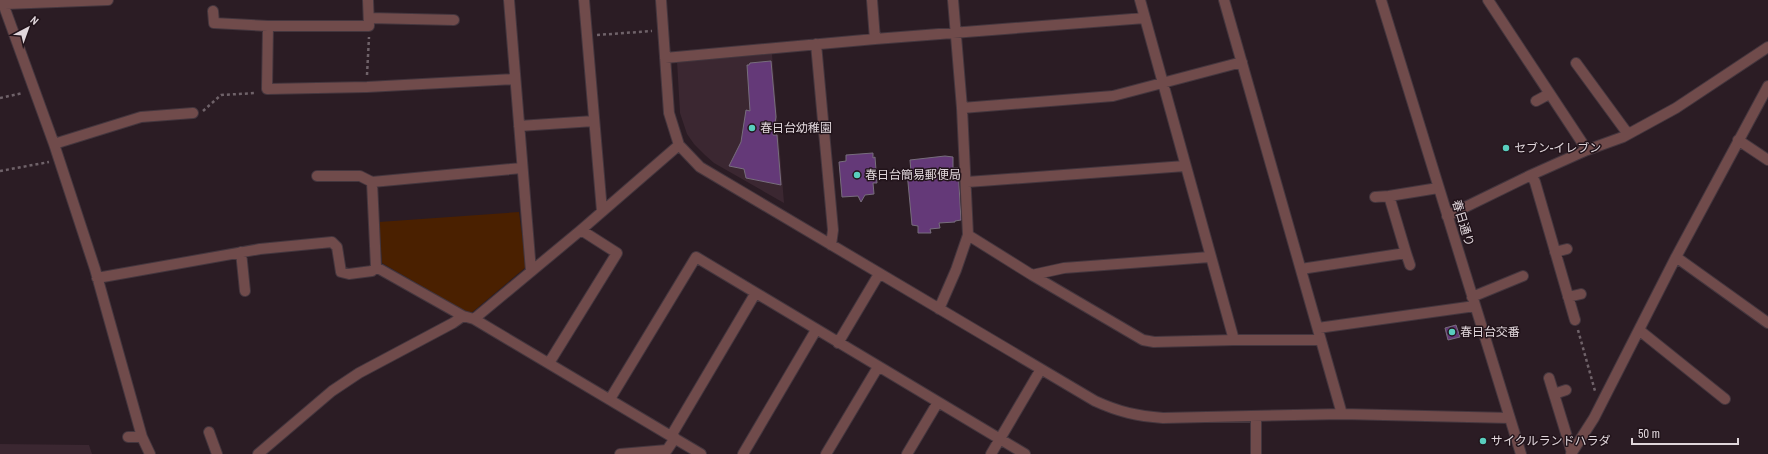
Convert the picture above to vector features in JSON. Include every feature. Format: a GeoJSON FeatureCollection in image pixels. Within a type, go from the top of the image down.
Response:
{"type":"FeatureCollection","features":[{"type":"Feature","properties":{"kind":"street"},"geometry":{"type":"LineString","coordinates":[[108,0],[4,2],[9,23],[59,161],[76,196],[82,228],[97,278],[101,306],[124,391],[150,454]]}},
{"type":"Feature","properties":{"kind":"street"},"geometry":{"type":"LineString","coordinates":[[368,0],[369,22]]}},
{"type":"Feature","properties":{"kind":"street"},"geometry":{"type":"LineString","coordinates":[[509,0],[531,271]]}},
{"type":"Feature","properties":{"kind":"street"},"geometry":{"type":"LineString","coordinates":[[584,0],[602,211]]}},
{"type":"Feature","properties":{"kind":"street"},"geometry":{"type":"LineString","coordinates":[[661,0],[669,113],[679,145],[700,167],[1095,401],[1115,410],[1137,416],[1163,418],[1342,414],[1510,418]]}},
{"type":"Feature","properties":{"kind":"street"},"geometry":{"type":"LineString","coordinates":[[872,0],[875,39]]}},
{"type":"Feature","properties":{"kind":"street"},"geometry":{"type":"LineString","coordinates":[[939,309],[956,270],[968,235],[967,182],[953,0]]}},
{"type":"Feature","properties":{"kind":"street"},"geometry":{"type":"LineString","coordinates":[[1140,0],[1234,340]]}},
{"type":"Feature","properties":{"kind":"street"},"geometry":{"type":"LineString","coordinates":[[1224,0],[1342,414]]}},
{"type":"Feature","properties":{"kind":"street","name":"春日通り"},"geometry":{"type":"LineString","coordinates":[[1381,0],[1520,454]]}},
{"type":"Feature","properties":{"kind":"street"},"geometry":{"type":"LineString","coordinates":[[1488,0],[1587,150]]}},
{"type":"Feature","properties":{"kind":"street"},"geometry":{"type":"LineString","coordinates":[[213,10],[214,23],[268,26],[369,22],[441,24],[454,20]]}},
{"type":"Feature","properties":{"kind":"street"},"geometry":{"type":"LineString","coordinates":[[665,58],[875,39],[1145,18]]}},
{"type":"Feature","properties":{"kind":"street"},"geometry":{"type":"LineString","coordinates":[[268,26],[267,89],[367,87],[515,79]]}},
{"type":"Feature","properties":{"kind":"street"},"geometry":{"type":"LineString","coordinates":[[816,44],[833,230],[831,245]]}},
{"type":"Feature","properties":{"kind":"street"},"geometry":{"type":"LineString","coordinates":[[1447,216],[1531,175],[1587,150],[1628,134],[1676,108],[1768,47]]}},
{"type":"Feature","properties":{"kind":"street"},"geometry":{"type":"LineString","coordinates":[[962,108],[1113,96],[1242,62]]}},
{"type":"Feature","properties":{"kind":"street"},"geometry":{"type":"LineString","coordinates":[[1576,63],[1588,71],[1628,134]]}},
{"type":"Feature","properties":{"kind":"street"},"geometry":{"type":"LineString","coordinates":[[1571,453],[1594,418],[1676,257],[1768,86]]}},
{"type":"Feature","properties":{"kind":"street"},"geometry":{"type":"LineString","coordinates":[[1536,101],[1549,94]]}},
{"type":"Feature","properties":{"kind":"street"},"geometry":{"type":"LineString","coordinates":[[54,144],[141,117],[193,113]]}},
{"type":"Feature","properties":{"kind":"street"},"geometry":{"type":"LineString","coordinates":[[519,126],[594,121]]}},
{"type":"Feature","properties":{"kind":"street"},"geometry":{"type":"LineString","coordinates":[[1738,140],[1768,160]]}},
{"type":"Feature","properties":{"kind":"street"},"geometry":{"type":"LineString","coordinates":[[474,319],[581,230],[679,145]]}},
{"type":"Feature","properties":{"kind":"street"},"geometry":{"type":"LineString","coordinates":[[967,182],[1185,166]]}},
{"type":"Feature","properties":{"kind":"street"},"geometry":{"type":"LineString","coordinates":[[317,176],[360,176],[372,182],[522,168]]}},
{"type":"Feature","properties":{"kind":"street"},"geometry":{"type":"LineString","coordinates":[[1531,175],[1535,182],[1575,320]]}},
{"type":"Feature","properties":{"kind":"street"},"geometry":{"type":"LineString","coordinates":[[97,278],[241,252],[332,242],[337,247],[341,272],[349,274],[372,271],[376,267],[372,182]]}},
{"type":"Feature","properties":{"kind":"street"},"geometry":{"type":"LineString","coordinates":[[1375,197],[1438,188]]}},
{"type":"Feature","properties":{"kind":"street"},"geometry":{"type":"LineString","coordinates":[[1389,196],[1410,265]]}},
{"type":"Feature","properties":{"kind":"street"},"geometry":{"type":"LineString","coordinates":[[549,363],[617,253],[581,230]]}},
{"type":"Feature","properties":{"kind":"street"},"geometry":{"type":"LineString","coordinates":[[968,235],[1032,276],[1143,340],[1154,342],[1321,340]]}},
{"type":"Feature","properties":{"kind":"street"},"geometry":{"type":"LineString","coordinates":[[1555,252],[1568,249]]}},
{"type":"Feature","properties":{"kind":"street"},"geometry":{"type":"LineString","coordinates":[[241,252],[245,292]]}},
{"type":"Feature","properties":{"kind":"street"},"geometry":{"type":"LineString","coordinates":[[1301,269],[1406,253]]}},
{"type":"Feature","properties":{"kind":"street"},"geometry":{"type":"LineString","coordinates":[[1032,276],[1064,268],[1210,257]]}},
{"type":"Feature","properties":{"kind":"street"},"geometry":{"type":"LineString","coordinates":[[1676,257],[1768,323]]}},
{"type":"Feature","properties":{"kind":"street"},"geometry":{"type":"LineString","coordinates":[[610,400],[696,258],[838,344],[1025,454]]}},
{"type":"Feature","properties":{"kind":"street"},"geometry":{"type":"LineString","coordinates":[[376,267],[463,316],[474,319],[701,454]]}},
{"type":"Feature","properties":{"kind":"street"},"geometry":{"type":"LineString","coordinates":[[838,344],[879,274]]}},
{"type":"Feature","properties":{"kind":"street"},"geometry":{"type":"LineString","coordinates":[[1318,328],[1474,302],[1523,276]]}},
{"type":"Feature","properties":{"kind":"street"},"geometry":{"type":"LineString","coordinates":[[620,454],[667,450],[673,437],[756,294]]}},
{"type":"Feature","properties":{"kind":"street"},"geometry":{"type":"LineString","coordinates":[[1568,297],[1582,294]]}},
{"type":"Feature","properties":{"kind":"street"},"geometry":{"type":"LineString","coordinates":[[258,454],[332,392],[359,373],[453,323],[463,316]]}},
{"type":"Feature","properties":{"kind":"street"},"geometry":{"type":"LineString","coordinates":[[743,454],[816,330]]}},
{"type":"Feature","properties":{"kind":"street"},"geometry":{"type":"LineString","coordinates":[[1639,330],[1685,364],[1725,399]]}},
{"type":"Feature","properties":{"kind":"street"},"geometry":{"type":"LineString","coordinates":[[826,454],[878,367]]}},
{"type":"Feature","properties":{"kind":"street"},"geometry":{"type":"LineString","coordinates":[[991,454],[1041,369]]}},
{"type":"Feature","properties":{"kind":"street"},"geometry":{"type":"LineString","coordinates":[[1549,378],[1571,453]]}},
{"type":"Feature","properties":{"kind":"street"},"geometry":{"type":"LineString","coordinates":[[1554,394],[1566,390]]}},
{"type":"Feature","properties":{"kind":"street"},"geometry":{"type":"LineString","coordinates":[[907,454],[938,402]]}},
{"type":"Feature","properties":{"kind":"street"},"geometry":{"type":"LineString","coordinates":[[1256,416],[1256,454]]}},
{"type":"Feature","properties":{"kind":"street"},"geometry":{"type":"LineString","coordinates":[[209,432],[218,454]]}},
{"type":"Feature","properties":{"kind":"street"},"geometry":{"type":"LineString","coordinates":[[128,437],[142,436]]}},
{"type":"Feature","properties":{"kind":"path"},"geometry":{"type":"LineString","coordinates":[[367,87],[369,22]]}},
{"type":"Feature","properties":{"kind":"path"},"geometry":{"type":"LineString","coordinates":[[587,36],[663,30]]}},
{"type":"Feature","properties":{"kind":"path"},"geometry":{"type":"LineString","coordinates":[[193,113],[202,112],[221,95],[261,92],[267,89]]}},
{"type":"Feature","properties":{"kind":"path"},"geometry":{"type":"LineString","coordinates":[[0,98],[34,90]]}},
{"type":"Feature","properties":{"kind":"path"},"geometry":{"type":"LineString","coordinates":[[0,171],[59,161]]}},
{"type":"Feature","properties":{"kind":"path"},"geometry":{"type":"LineString","coordinates":[[1575,320],[1600,404]]}},
{"type":"Feature","properties":{"kind":"shaded area"},"geometry":{"type":"Polygon","coordinates":[[[772,54],[784,203],[714,163],[694,144],[687,134],[680,113],[677,61],[772,54]]]}},
{"type":"Feature","properties":{"kind":"shaded area"},"geometry":{"type":"Polygon","coordinates":[[[519,212],[526,267],[470,314],[382,263],[379,222],[519,212]]]}},
{"type":"Feature","properties":{"kind":"shaded area"},"geometry":{"type":"Polygon","coordinates":[[[0,444],[89,445],[92,454],[0,454],[0,444]]]}},
{"type":"Feature","properties":{"kind":"building"},"geometry":{"type":"Polygon","coordinates":[[[771,61],[776,117],[773,135],[777,135],[781,185],[746,178],[744,169],[729,166],[741,142],[746,110],[750,111],[747,65],[750,63],[771,61]]]}},
{"type":"Feature","properties":{"kind":"building","name":"春日台簡易郵便局"},"geometry":{"type":"Polygon","coordinates":[[[873,153],[873,158],[875,157],[877,183],[873,183],[874,194],[865,195],[861,202],[858,196],[842,197],[839,162],[846,161],[846,155],[873,153]]]}},
{"type":"Feature","properties":{"kind":"building"},"geometry":{"type":"Polygon","coordinates":[[[945,156],[953,157],[953,168],[958,168],[961,220],[939,223],[940,228],[930,229],[931,233],[918,233],[918,226],[912,225],[907,172],[911,172],[910,160],[945,156]]]}},
{"type":"Feature","properties":{"kind":"building","name":"春日台交番"},"geometry":{"type":"Polygon","coordinates":[[[1456,325],[1460,337],[1448,340],[1445,328],[1456,325]]]}},
{"type":"Feature","properties":{"kind":"place","name":"春日台幼稚園"},"geometry":{"type":"Point","coordinates":[752,128]}},
{"type":"Feature","properties":{"kind":"place","name":"セブン-イレブン"},"geometry":{"type":"Point","coordinates":[1506,148]}},
{"type":"Feature","properties":{"kind":"place","name":"春日台簡易郵便局"},"geometry":{"type":"Point","coordinates":[857,175]}},
{"type":"Feature","properties":{"kind":"place","name":"春日台交番"},"geometry":{"type":"Point","coordinates":[1452,332]}},
{"type":"Feature","properties":{"kind":"place","name":"サイクルランドハラダ"},"geometry":{"type":"Point","coordinates":[1483,441]}}]}
